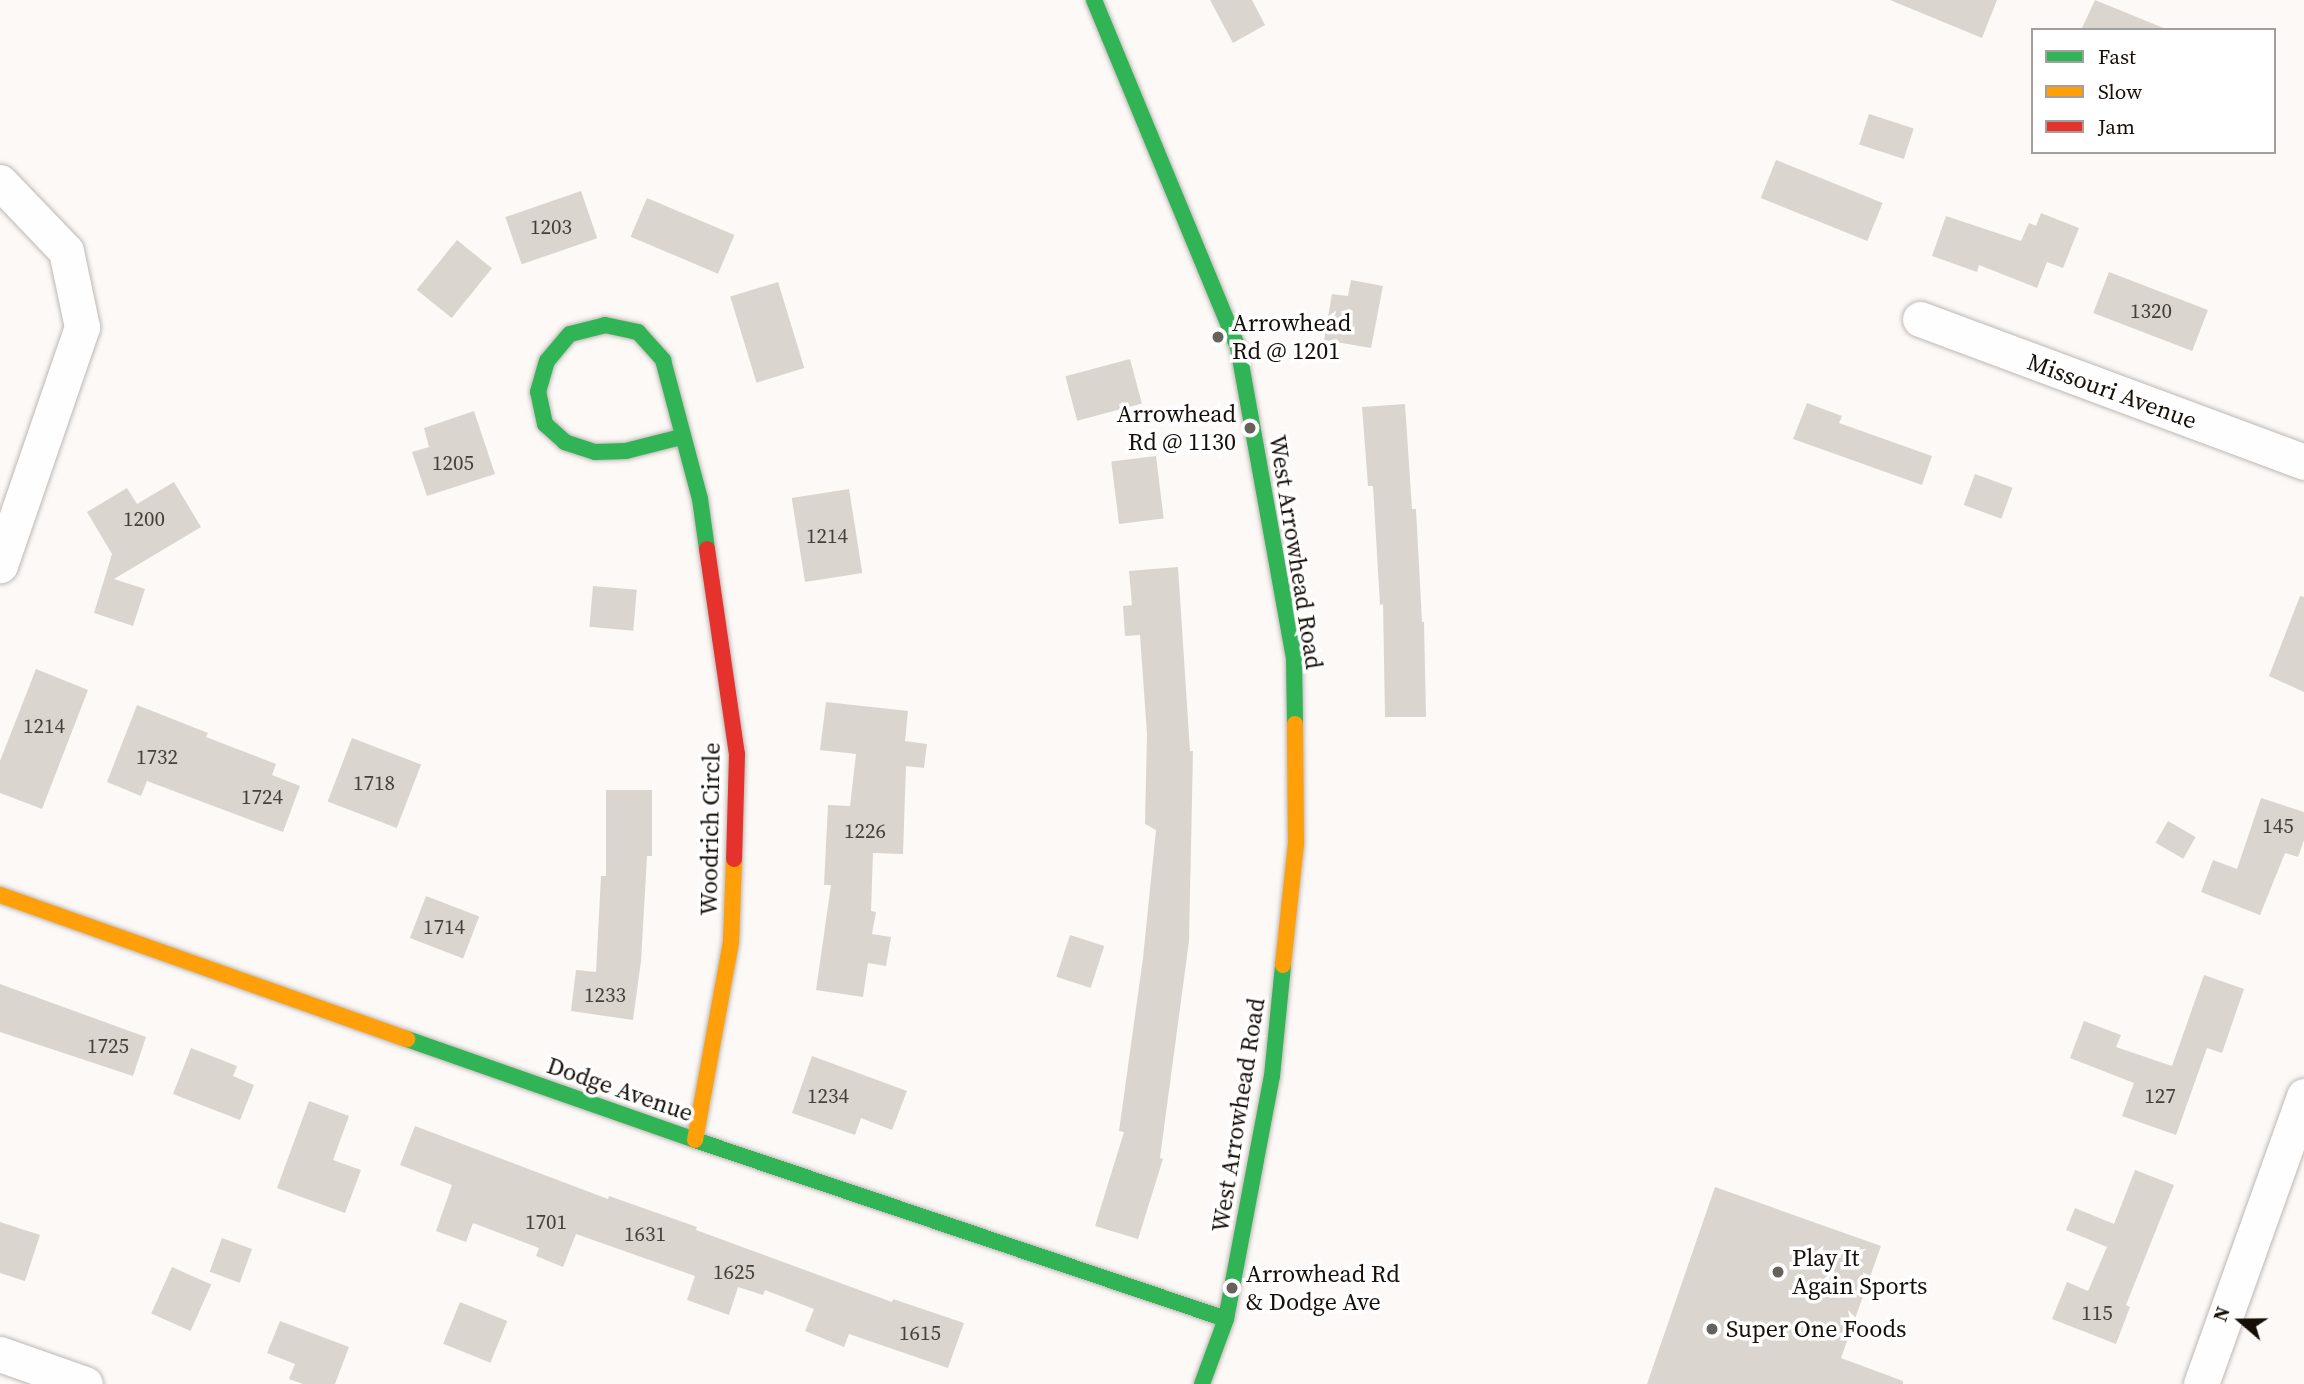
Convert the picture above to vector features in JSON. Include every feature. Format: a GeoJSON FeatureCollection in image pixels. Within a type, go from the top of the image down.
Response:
{"type":"FeatureCollection","features":[{"type":"Feature","properties":{"kind":"street","name":"West Arrowhead Road"},"geometry":{"type":"LineString","coordinates":[[1094,0],[1238,348],[1294,659],[1296,844],[1272,1076],[1226,1320],[1202,1384]]}},
{"type":"Feature","properties":{"kind":"street"},"geometry":{"type":"LineString","coordinates":[[0,182],[66,251],[82,327],[0,565]]}},
{"type":"Feature","properties":{"kind":"street","name":"Missouri Avenue"},"geometry":{"type":"LineString","coordinates":[[1920,319],[2304,462]]}},
{"type":"Feature","properties":{"kind":"street","name":"Woodrich Circle"},"geometry":{"type":"LineString","coordinates":[[681,437],[626,451],[595,452],[565,442],[545,424],[540,403],[538,392],[547,360],[570,334],[605,325],[638,332],[663,360],[673,391],[681,437],[700,499],[737,754],[731,942],[695,1140]]}},
{"type":"Feature","properties":{"kind":"street","name":"Dodge Avenue"},"geometry":{"type":"LineString","coordinates":[[0,895],[695,1140],[1226,1320]]}},
{"type":"Feature","properties":{"kind":"street"},"geometry":{"type":"LineString","coordinates":[[2201,1384],[2304,1096]]}},
{"type":"Feature","properties":{"kind":"street"},"geometry":{"type":"LineString","coordinates":[[0,1354],[85,1384]]}},
{"type":"Feature","properties":{"kind":"building"},"geometry":{"type":"Polygon","coordinates":[[[1210,0],[1252,0],[1265,25],[1233,43],[1210,0]]]}},
{"type":"Feature","properties":{"kind":"building"},"geometry":{"type":"Polygon","coordinates":[[[1890,0],[1997,0],[1982,38],[1890,0]]]}},
{"type":"Feature","properties":{"kind":"building"},"geometry":{"type":"Polygon","coordinates":[[[2095,0],[2164,28],[2082,28],[2095,0]]]}},
{"type":"Feature","properties":{"kind":"building"},"geometry":{"type":"Polygon","coordinates":[[[1869,114],[1914,129],[1904,159],[1859,144],[1869,114]]]}},
{"type":"Feature","properties":{"kind":"building"},"geometry":{"type":"Polygon","coordinates":[[[1776,160],[1883,203],[1867,241],[1761,198],[1776,160]]]}},
{"type":"Feature","properties":{"kind":"building"},"geometry":{"type":"Polygon","coordinates":[[[581,191],[597,238],[522,264],[505,217],[581,191]]]}},
{"type":"Feature","properties":{"kind":"building"},"geometry":{"type":"Polygon","coordinates":[[[647,198],[734,235],[718,274],[631,237],[647,198]]]}},
{"type":"Feature","properties":{"kind":"building"},"geometry":{"type":"Polygon","coordinates":[[[2041,213],[2079,228],[2063,268],[2047,262],[2037,288],[1979,265],[1977,272],[1932,256],[1946,216],[2021,241],[2029,223],[2036,226],[2041,213]]]}},
{"type":"Feature","properties":{"kind":"building"},"geometry":{"type":"Polygon","coordinates":[[[457,240],[492,268],[452,318],[417,290],[457,240]]]}},
{"type":"Feature","properties":{"kind":"building"},"geometry":{"type":"Polygon","coordinates":[[[2109,272],[2208,310],[2192,351],[2093,313],[2109,272]]]}},
{"type":"Feature","properties":{"kind":"building"},"geometry":{"type":"Polygon","coordinates":[[[1351,280],[1383,286],[1371,348],[1324,340],[1332,294],[1348,296],[1351,280]]]}},
{"type":"Feature","properties":{"kind":"building"},"geometry":{"type":"Polygon","coordinates":[[[778,282],[804,368],[756,383],[730,297],[778,282]]]}},
{"type":"Feature","properties":{"kind":"building"},"geometry":{"type":"Polygon","coordinates":[[[1130,359],[1142,403],[1077,421],[1065,376],[1130,359]]]}},
{"type":"Feature","properties":{"kind":"building"},"geometry":{"type":"Polygon","coordinates":[[[1807,403],[1842,416],[1839,423],[1932,456],[1922,485],[1793,439],[1807,403]]]}},
{"type":"Feature","properties":{"kind":"building"},"geometry":{"type":"Polygon","coordinates":[[[1405,404],[1412,509],[1416,509],[1424,622],[1426,717],[1385,717],[1383,604],[1380,605],[1373,486],[1368,486],[1362,407],[1405,404]]]}},
{"type":"Feature","properties":{"kind":"building"},"geometry":{"type":"Polygon","coordinates":[[[474,411],[495,474],[427,496],[412,452],[429,447],[424,428],[474,411]]]}},
{"type":"Feature","properties":{"kind":"building"},"geometry":{"type":"Polygon","coordinates":[[[1156,456],[1164,519],[1119,524],[1111,461],[1156,456]]]}},
{"type":"Feature","properties":{"kind":"building"},"geometry":{"type":"Polygon","coordinates":[[[1975,474],[2013,488],[2001,519],[1964,505],[1975,474]]]}},
{"type":"Feature","properties":{"kind":"building"},"geometry":{"type":"Polygon","coordinates":[[[174,482],[201,527],[114,579],[145,589],[133,626],[94,613],[112,554],[87,512],[127,488],[137,504],[174,482]]]}},
{"type":"Feature","properties":{"kind":"building"},"geometry":{"type":"Polygon","coordinates":[[[849,489],[862,573],[805,582],[792,498],[849,489]]]}},
{"type":"Feature","properties":{"kind":"building"},"geometry":{"type":"Polygon","coordinates":[[[1178,567],[1190,751],[1193,751],[1189,941],[1160,1158],[1163,1159],[1138,1239],[1095,1226],[1124,1132],[1119,1131],[1143,958],[1156,830],[1145,824],[1147,734],[1140,635],[1125,636],[1123,606],[1132,605],[1129,571],[1178,567]]]}},
{"type":"Feature","properties":{"kind":"building"},"geometry":{"type":"Polygon","coordinates":[[[593,586],[637,590],[633,631],[589,627],[593,586]]]}},
{"type":"Feature","properties":{"kind":"building"},"geometry":{"type":"Polygon","coordinates":[[[2300,596],[2304,597],[2304,692],[2269,676],[2300,596]]]}},
{"type":"Feature","properties":{"kind":"building"},"geometry":{"type":"Polygon","coordinates":[[[36,669],[88,690],[42,809],[0,793],[0,761],[36,669]]]}},
{"type":"Feature","properties":{"kind":"building"},"geometry":{"type":"Polygon","coordinates":[[[826,702],[908,711],[905,741],[927,744],[924,768],[906,766],[903,854],[873,853],[871,911],[876,912],[872,934],[891,937],[886,966],[868,963],[863,997],[816,990],[831,885],[824,885],[828,805],[850,806],[856,754],[820,750],[826,702]]]}},
{"type":"Feature","properties":{"kind":"building"},"geometry":{"type":"Polygon","coordinates":[[[137,705],[208,733],[206,737],[276,764],[272,775],[300,786],[283,832],[147,781],[141,796],[107,782],[137,705]]]}},
{"type":"Feature","properties":{"kind":"building"},"geometry":{"type":"Polygon","coordinates":[[[352,738],[421,765],[397,828],[328,801],[352,738]]]}},
{"type":"Feature","properties":{"kind":"building"},"geometry":{"type":"Polygon","coordinates":[[[606,790],[652,790],[652,856],[647,856],[641,961],[633,1020],[571,1011],[576,970],[596,972],[601,876],[606,876],[606,790]]]}},
{"type":"Feature","properties":{"kind":"building"},"geometry":{"type":"Polygon","coordinates":[[[2261,798],[2304,812],[2304,840],[2298,857],[2285,853],[2260,915],[2201,892],[2213,860],[2237,869],[2261,798]]]}},
{"type":"Feature","properties":{"kind":"building"},"geometry":{"type":"Polygon","coordinates":[[[2168,821],[2196,837],[2183,859],[2156,843],[2168,821]]]}},
{"type":"Feature","properties":{"kind":"building"},"geometry":{"type":"Polygon","coordinates":[[[426,896],[479,916],[463,958],[410,938],[426,896]]]}},
{"type":"Feature","properties":{"kind":"building"},"geometry":{"type":"Polygon","coordinates":[[[1070,935],[1104,946],[1091,988],[1056,977],[1070,935]]]}},
{"type":"Feature","properties":{"kind":"building"},"geometry":{"type":"Polygon","coordinates":[[[2204,975],[2244,989],[2222,1053],[2207,1048],[2176,1135],[2122,1116],[2134,1083],[2070,1058],[2084,1021],[2121,1035],[2116,1047],[2172,1066],[2204,975]]]}},
{"type":"Feature","properties":{"kind":"building"},"geometry":{"type":"Polygon","coordinates":[[[0,984],[146,1037],[133,1076],[0,1032],[0,984]]]}},
{"type":"Feature","properties":{"kind":"building"},"geometry":{"type":"Polygon","coordinates":[[[191,1048],[237,1066],[233,1076],[254,1085],[240,1120],[173,1094],[191,1048]]]}},
{"type":"Feature","properties":{"kind":"building"},"geometry":{"type":"Polygon","coordinates":[[[812,1056],[907,1091],[892,1130],[861,1118],[855,1135],[792,1113],[812,1056]]]}},
{"type":"Feature","properties":{"kind":"building"},"geometry":{"type":"Polygon","coordinates":[[[309,1101],[349,1116],[333,1160],[361,1170],[345,1213],[277,1188],[309,1101]]]}},
{"type":"Feature","properties":{"kind":"building"},"geometry":{"type":"Polygon","coordinates":[[[415,1126],[608,1199],[609,1196],[697,1227],[696,1230],[892,1302],[893,1299],[964,1323],[948,1368],[849,1334],[844,1347],[805,1331],[814,1309],[765,1290],[763,1295],[738,1287],[729,1315],[687,1300],[695,1276],[576,1234],[563,1267],[536,1256],[539,1248],[473,1223],[466,1242],[436,1231],[452,1185],[400,1165],[415,1126]]]}},
{"type":"Feature","properties":{"kind":"building"},"geometry":{"type":"Polygon","coordinates":[[[2135,1170],[2174,1185],[2126,1305],[2130,1307],[2116,1344],[2052,1319],[2067,1282],[2088,1291],[2107,1247],[2066,1230],[2075,1208],[2114,1224],[2135,1170]]]}},
{"type":"Feature","properties":{"kind":"building","name":"Play It Again Sports"},"geometry":{"type":"Polygon","coordinates":[[[1715,1187],[1881,1246],[1841,1358],[1903,1381],[1903,1384],[1647,1384],[1715,1187]]]}},
{"type":"Feature","properties":{"kind":"building"},"geometry":{"type":"Polygon","coordinates":[[[0,1222],[40,1235],[25,1281],[0,1273],[0,1222]]]}},
{"type":"Feature","properties":{"kind":"building"},"geometry":{"type":"Polygon","coordinates":[[[222,1238],[252,1249],[240,1283],[210,1272],[222,1238]]]}},
{"type":"Feature","properties":{"kind":"building"},"geometry":{"type":"Polygon","coordinates":[[[172,1267],[211,1284],[191,1331],[151,1314],[172,1267]]]}},
{"type":"Feature","properties":{"kind":"building"},"geometry":{"type":"Polygon","coordinates":[[[460,1302],[507,1321],[490,1363],[443,1344],[460,1302]]]}},
{"type":"Feature","properties":{"kind":"building"},"geometry":{"type":"Polygon","coordinates":[[[280,1321],[349,1347],[335,1384],[303,1384],[289,1379],[295,1364],[267,1353],[280,1321]]]}},
{"type":"Feature","properties":{"kind":"traffic: fast"},"geometry":{"type":"LineString","coordinates":[[1094,0],[1238,347],[1294,659],[1295,724]]}},
{"type":"Feature","properties":{"kind":"traffic: fast"},"geometry":{"type":"LineString","coordinates":[[681,437],[626,451],[595,452],[565,442],[545,424],[538,392],[547,361],[570,334],[605,325],[638,332],[663,360],[700,499],[707,549]]}},
{"type":"Feature","properties":{"kind":"traffic: fast"},"geometry":{"type":"LineString","coordinates":[[1202,1384],[1226,1319],[1272,1076],[1283,965]]}},
{"type":"Feature","properties":{"kind":"traffic: fast"},"geometry":{"type":"LineString","coordinates":[[407,1039],[695,1140],[1226,1319]]}},
{"type":"Feature","properties":{"kind":"traffic: slow"},"geometry":{"type":"LineString","coordinates":[[1283,965],[1296,844],[1295,724]]}},
{"type":"Feature","properties":{"kind":"traffic: slow"},"geometry":{"type":"LineString","coordinates":[[695,1140],[731,942],[734,859]]}},
{"type":"Feature","properties":{"kind":"traffic: slow"},"geometry":{"type":"LineString","coordinates":[[0,895],[407,1039]]}},
{"type":"Feature","properties":{"kind":"traffic: jam"},"geometry":{"type":"LineString","coordinates":[[707,549],[737,754],[734,859]]}},
{"type":"Feature","properties":{"kind":"place","name":"Arrowhead Rd @ 1201"},"geometry":{"type":"Point","coordinates":[1218,337]}},
{"type":"Feature","properties":{"kind":"place","name":"Arrowhead Rd @ 1130"},"geometry":{"type":"Point","coordinates":[1250,428]}},
{"type":"Feature","properties":{"kind":"place","name":"Play It Again Sports"},"geometry":{"type":"Point","coordinates":[1778,1272]}},
{"type":"Feature","properties":{"kind":"place","name":"Arrowhead Rd & Dodge Ave"},"geometry":{"type":"Point","coordinates":[1232,1288]}},
{"type":"Feature","properties":{"kind":"place","name":"Super One Foods"},"geometry":{"type":"Point","coordinates":[1712,1329]}}]}
